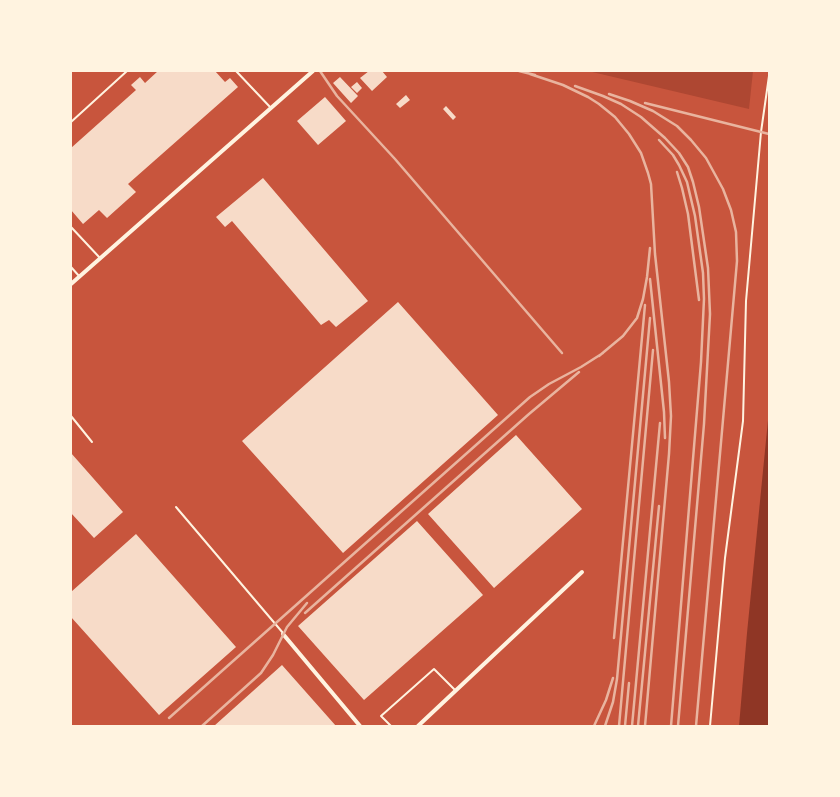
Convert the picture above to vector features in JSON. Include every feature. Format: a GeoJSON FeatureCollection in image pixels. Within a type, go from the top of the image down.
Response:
{"type":"FeatureCollection","features":[{"type":"Feature","properties":{"kind":"street"},"geometry":{"type":"LineString","coordinates":[[71,284],[313,71]]}},
{"type":"Feature","properties":{"kind":"street"},"geometry":{"type":"LineString","coordinates":[[418,726],[582,572]]}},
{"type":"Feature","properties":{"kind":"street"},"geometry":{"type":"LineString","coordinates":[[283,634],[360,726]]}},
{"type":"Feature","properties":{"kind":"lane"},"geometry":{"type":"LineString","coordinates":[[71,122],[127,71]]}},
{"type":"Feature","properties":{"kind":"lane"},"geometry":{"type":"LineString","coordinates":[[236,71],[271,108]]}},
{"type":"Feature","properties":{"kind":"lane"},"geometry":{"type":"LineString","coordinates":[[710,726],[724,558],[743,421],[746,301],[761,132],[769,76]]}},
{"type":"Feature","properties":{"kind":"lane"},"geometry":{"type":"LineString","coordinates":[[71,227],[101,258]]}},
{"type":"Feature","properties":{"kind":"lane"},"geometry":{"type":"LineString","coordinates":[[71,267],[80,277]]}},
{"type":"Feature","properties":{"kind":"lane"},"geometry":{"type":"LineString","coordinates":[[71,416],[92,442]]}},
{"type":"Feature","properties":{"kind":"lane"},"geometry":{"type":"LineString","coordinates":[[176,507],[283,634]]}},
{"type":"Feature","properties":{"kind":"lane"},"geometry":{"type":"LineString","coordinates":[[391,726],[381,716],[434,669],[456,691]]}},
{"type":"Feature","properties":{"kind":"shaded area"},"geometry":{"type":"Polygon","coordinates":[[[588,71],[753,71],[749,109],[588,71]]]}},
{"type":"Feature","properties":{"kind":"shaded area"},"geometry":{"type":"Polygon","coordinates":[[[769,410],[769,726],[739,726],[747,633],[769,410]]]}},
{"type":"Feature","properties":{"kind":"building"},"geometry":{"type":"Polygon","coordinates":[[[158,71],[215,71],[225,82],[230,78],[238,87],[128,184],[136,192],[107,218],[99,210],[83,224],[71,210],[71,148],[136,90],[131,85],[140,77],[145,83],[158,71]]]}},
{"type":"Feature","properties":{"kind":"building"},"geometry":{"type":"Polygon","coordinates":[[[369,71],[382,71],[387,77],[372,91],[360,78],[369,71]]]}},
{"type":"Feature","properties":{"kind":"building"},"geometry":{"type":"Polygon","coordinates":[[[340,77],[358,96],[351,103],[333,83],[340,77]]]}},
{"type":"Feature","properties":{"kind":"building"},"geometry":{"type":"Polygon","coordinates":[[[357,82],[362,88],[357,93],[351,87],[357,82]]]}},
{"type":"Feature","properties":{"kind":"building"},"geometry":{"type":"Polygon","coordinates":[[[406,95],[410,100],[400,108],[396,104],[406,95]]]}},
{"type":"Feature","properties":{"kind":"building"},"geometry":{"type":"Polygon","coordinates":[[[325,97],[346,121],[318,145],[297,121],[325,97]]]}},
{"type":"Feature","properties":{"kind":"building"},"geometry":{"type":"Polygon","coordinates":[[[446,106],[456,117],[453,120],[443,109],[446,106]]]}},
{"type":"Feature","properties":{"kind":"building"},"geometry":{"type":"Polygon","coordinates":[[[263,178],[368,301],[336,327],[329,320],[321,325],[232,221],[225,227],[216,217],[263,178]]]}},
{"type":"Feature","properties":{"kind":"building"},"geometry":{"type":"Polygon","coordinates":[[[398,302],[498,415],[343,553],[242,441],[398,302]]]}},
{"type":"Feature","properties":{"kind":"building"},"geometry":{"type":"Polygon","coordinates":[[[516,435],[582,509],[494,588],[428,514],[516,435]]]}},
{"type":"Feature","properties":{"kind":"building"},"geometry":{"type":"Polygon","coordinates":[[[71,453],[123,512],[94,538],[71,513],[71,453]]]}},
{"type":"Feature","properties":{"kind":"building"},"geometry":{"type":"Polygon","coordinates":[[[417,521],[483,595],[364,700],[298,626],[417,521]]]}},
{"type":"Feature","properties":{"kind":"building"},"geometry":{"type":"Polygon","coordinates":[[[136,534],[236,647],[159,715],[71,617],[71,592],[136,534]]]}},
{"type":"Feature","properties":{"kind":"building"},"geometry":{"type":"Polygon","coordinates":[[[282,665],[336,726],[214,726],[282,665]]]}},
{"type":"Feature","properties":{"kind":"railway"},"geometry":{"type":"LineString","coordinates":[[320,71],[337,96],[395,159],[562,353]]}},
{"type":"Feature","properties":{"kind":"railway"},"geometry":{"type":"LineString","coordinates":[[519,71],[535,75]]}},
{"type":"Feature","properties":{"kind":"railway"},"geometry":{"type":"LineString","coordinates":[[530,74],[563,85],[588,97],[615,117],[629,134],[641,153],[651,184],[655,254],[669,382],[671,416],[645,726]]}},
{"type":"Feature","properties":{"kind":"railway"},"geometry":{"type":"LineString","coordinates":[[575,86],[621,104],[641,117],[665,138],[679,153],[688,167],[699,207],[708,268],[710,314],[704,424],[678,726]]}},
{"type":"Feature","properties":{"kind":"railway"},"geometry":{"type":"LineString","coordinates":[[609,94],[653,111],[677,126],[691,140],[706,158],[723,189],[731,210],[736,232],[737,261],[696,726]]}},
{"type":"Feature","properties":{"kind":"railway"},"geometry":{"type":"LineString","coordinates":[[645,103],[769,134]]}},
{"type":"Feature","properties":{"kind":"railway"},"geometry":{"type":"LineString","coordinates":[[659,140],[673,155],[687,182],[695,216],[703,273],[704,299],[701,362],[671,726]]}},
{"type":"Feature","properties":{"kind":"railway"},"geometry":{"type":"LineString","coordinates":[[677,172],[688,214],[699,300]]}},
{"type":"Feature","properties":{"kind":"railway"},"geometry":{"type":"LineString","coordinates":[[599,356],[623,336],[637,318],[643,299],[650,248]]}},
{"type":"Feature","properties":{"kind":"railway"},"geometry":{"type":"LineString","coordinates":[[650,279],[664,412],[665,438]]}},
{"type":"Feature","properties":{"kind":"railway"},"geometry":{"type":"LineString","coordinates":[[614,638],[645,305]]}},
{"type":"Feature","properties":{"kind":"railway"},"geometry":{"type":"LineString","coordinates":[[605,726],[613,702],[617,679],[650,318]]}},
{"type":"Feature","properties":{"kind":"railway"},"geometry":{"type":"LineString","coordinates":[[619,726],[653,350]]}},
{"type":"Feature","properties":{"kind":"railway"},"geometry":{"type":"LineString","coordinates":[[169,718],[530,397],[549,384],[603,353]]}},
{"type":"Feature","properties":{"kind":"railway"},"geometry":{"type":"LineString","coordinates":[[305,613],[529,414],[579,372]]}},
{"type":"Feature","properties":{"kind":"railway"},"geometry":{"type":"LineString","coordinates":[[632,726],[660,423]]}},
{"type":"Feature","properties":{"kind":"railway"},"geometry":{"type":"LineString","coordinates":[[638,726],[659,506]]}},
{"type":"Feature","properties":{"kind":"railway"},"geometry":{"type":"LineString","coordinates":[[202,726],[261,673],[273,655],[287,627],[307,603]]}},
{"type":"Feature","properties":{"kind":"railway"},"geometry":{"type":"LineString","coordinates":[[594,726],[606,700],[613,678]]}},
{"type":"Feature","properties":{"kind":"railway"},"geometry":{"type":"LineString","coordinates":[[625,726],[629,683]]}}]}
